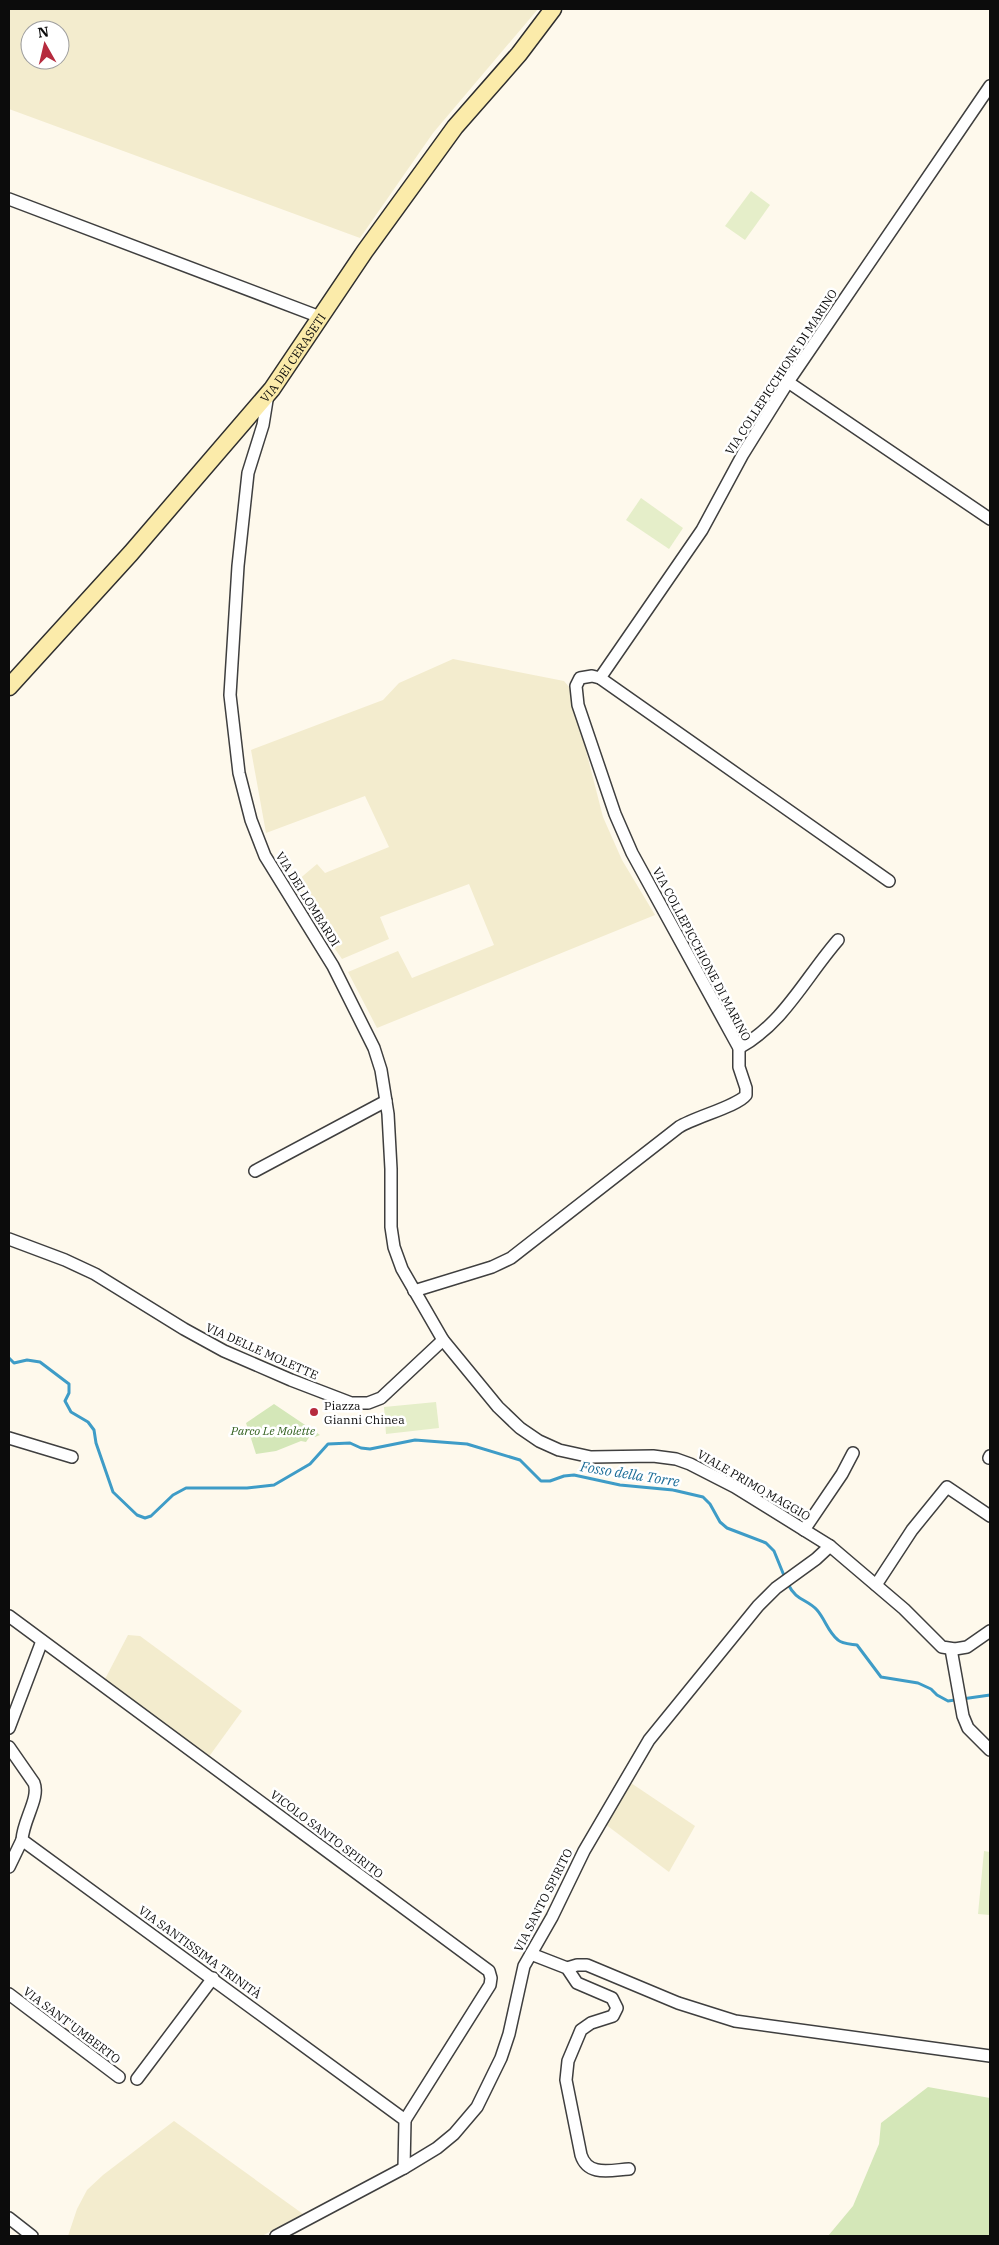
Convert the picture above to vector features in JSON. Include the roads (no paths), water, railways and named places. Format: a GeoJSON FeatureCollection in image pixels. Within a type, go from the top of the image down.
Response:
{"type":"FeatureCollection","features":[{"type":"Feature","properties":{"kind":"street","name":"VIA DEI CERASETI"},"geometry":{"type":"LineString","coordinates":[[9,687],[130,553],[268,394],[320,317],[461,119],[519,54],[553,9]]}},
{"type":"Feature","properties":{"kind":"street","name":"VIA COLLEPICCHIONE DI MARINO"},"geometry":{"type":"LineString","coordinates":[[414,1291],[492,1267],[511,1258],[680,1126],[696,1117],[742,1100],[746,1095],[740,1071],[739,1048],[640,868],[615,814],[578,705],[576,683],[580,678],[592,676],[600,678],[702,530],[742,454],[788,382],[990,86]]}},
{"type":"Feature","properties":{"kind":"street"},"geometry":{"type":"LineString","coordinates":[[9,199],[320,317]]}},
{"type":"Feature","properties":{"kind":"street"},"geometry":{"type":"LineString","coordinates":[[788,382],[990,519]]}},
{"type":"Feature","properties":{"kind":"street","name":"VIA DEI LOMBARDI"},"geometry":{"type":"LineString","coordinates":[[268,394],[264,419],[247,483],[236,592],[230,695],[239,773],[250,820],[265,856],[333,966],[371,1040],[381,1070],[386,1102],[391,1154],[392,1237],[398,1262],[443,1340]]}},
{"type":"Feature","properties":{"kind":"street"},"geometry":{"type":"LineString","coordinates":[[600,678],[889,881]]}},
{"type":"Feature","properties":{"kind":"street"},"geometry":{"type":"LineString","coordinates":[[739,1048],[761,1034],[782,1015],[818,964],[838,940]]}},
{"type":"Feature","properties":{"kind":"street"},"geometry":{"type":"LineString","coordinates":[[255,1171],[386,1102]]}},
{"type":"Feature","properties":{"kind":"street","name":"VIA DELLE MOLETTE"},"geometry":{"type":"LineString","coordinates":[[9,1239],[87,1270],[224,1351],[291,1380],[352,1403],[368,1403],[382,1398],[443,1340]]}},
{"type":"Feature","properties":{"kind":"street","name":"VIALE PRIMO MAGGIO"},"geometry":{"type":"LineString","coordinates":[[443,1340],[498,1407],[520,1428],[545,1444],[559,1450],[591,1456],[646,1455],[684,1461],[735,1487],[830,1546],[904,1609],[936,1643],[951,1649]]}},
{"type":"Feature","properties":{"kind":"street"},"geometry":{"type":"LineString","coordinates":[[9,1438],[72,1457]]}},
{"type":"Feature","properties":{"kind":"street"},"geometry":{"type":"LineString","coordinates":[[804,1530],[842,1474],[853,1453]]}},
{"type":"Feature","properties":{"kind":"street"},"geometry":{"type":"LineString","coordinates":[[876,1585],[912,1530],[947,1487],[990,1516]]}},
{"type":"Feature","properties":{"kind":"street","name":"VIA SANTO SPIRITO"},"geometry":{"type":"LineString","coordinates":[[276,2236],[404,2168],[446,2141],[477,2107],[501,2058],[510,2034],[521,1974],[552,1917],[584,1851],[649,1740],[744,1621],[786,1581],[830,1546]]}},
{"type":"Feature","properties":{"kind":"street","name":"VICOLO SANTO SPIRITO"},"geometry":{"type":"LineString","coordinates":[[9,1616],[490,1972],[490,1985],[405,2120]]}},
{"type":"Feature","properties":{"kind":"street"},"geometry":{"type":"LineString","coordinates":[[990,1631],[971,1645],[951,1649],[959,1700],[968,1728],[990,1750]]}},
{"type":"Feature","properties":{"kind":"street"},"geometry":{"type":"LineString","coordinates":[[9,1728],[42,1641]]}},
{"type":"Feature","properties":{"kind":"street"},"geometry":{"type":"LineString","coordinates":[[9,1747],[33,1782],[36,1790],[24,1822],[22,1840],[9,1867]]}},
{"type":"Feature","properties":{"kind":"street","name":"VIA SANTISSIMA TRINITÀ"},"geometry":{"type":"LineString","coordinates":[[22,1840],[405,2120]]}},
{"type":"Feature","properties":{"kind":"street"},"geometry":{"type":"LineString","coordinates":[[531,1954],[567,1968],[577,1983],[612,1998],[617,2008],[612,2016],[591,2023],[581,2030],[568,2061],[566,2080],[581,2155],[586,2164],[595,2170],[629,2170]]}},
{"type":"Feature","properties":{"kind":"street"},"geometry":{"type":"LineString","coordinates":[[567,1968],[587,1965],[678,2003],[735,2021],[990,2056]]}},
{"type":"Feature","properties":{"kind":"street"},"geometry":{"type":"LineString","coordinates":[[137,2079],[213,1978]]}},
{"type":"Feature","properties":{"kind":"street","name":"VIA SANT'UMBERTO"},"geometry":{"type":"LineString","coordinates":[[9,1994],[119,2077]]}},
{"type":"Feature","properties":{"kind":"street"},"geometry":{"type":"LineString","coordinates":[[404,2168],[405,2120]]}},
{"type":"Feature","properties":{"kind":"street"},"geometry":{"type":"LineString","coordinates":[[9,2218],[32,2236]]}},
{"type":"Feature","properties":{"kind":"waterway","name":"Fosso della Torre"},"geometry":{"type":"LineString","coordinates":[[9,1358],[14,1363],[27,1360],[40,1362],[69,1384],[69,1393],[65,1401],[71,1412],[88,1422],[94,1430],[96,1443],[113,1492],[137,1515],[145,1518],[151,1516],[173,1495],[186,1488],[247,1488],[274,1485],[310,1464],[328,1444],[350,1443],[361,1448],[370,1449],[415,1440],[467,1444],[520,1460],[541,1481],[550,1481],[574,1475],[620,1485],[673,1490],[703,1497],[710,1504],[720,1522],[727,1528],[766,1543],[774,1551],[785,1578]]}},
{"type":"Feature","properties":{"kind":"waterway","name":"Fosso della Torre"},"geometry":{"type":"LineString","coordinates":[[788,1584],[794,1594],[817,1610],[838,1640],[857,1645],[881,1677],[918,1683],[931,1689],[948,1701],[990,1695]]}},
{"type":"Feature","properties":{"kind":"place","name":"Piazza Gianni Chinea"},"geometry":{"type":"Point","coordinates":[314,1412]}},
{"type":"Feature","properties":{"kind":"park label","name":"Parco Le Molette"},"geometry":{"type":"Point","coordinates":[273,1430]}}]}
